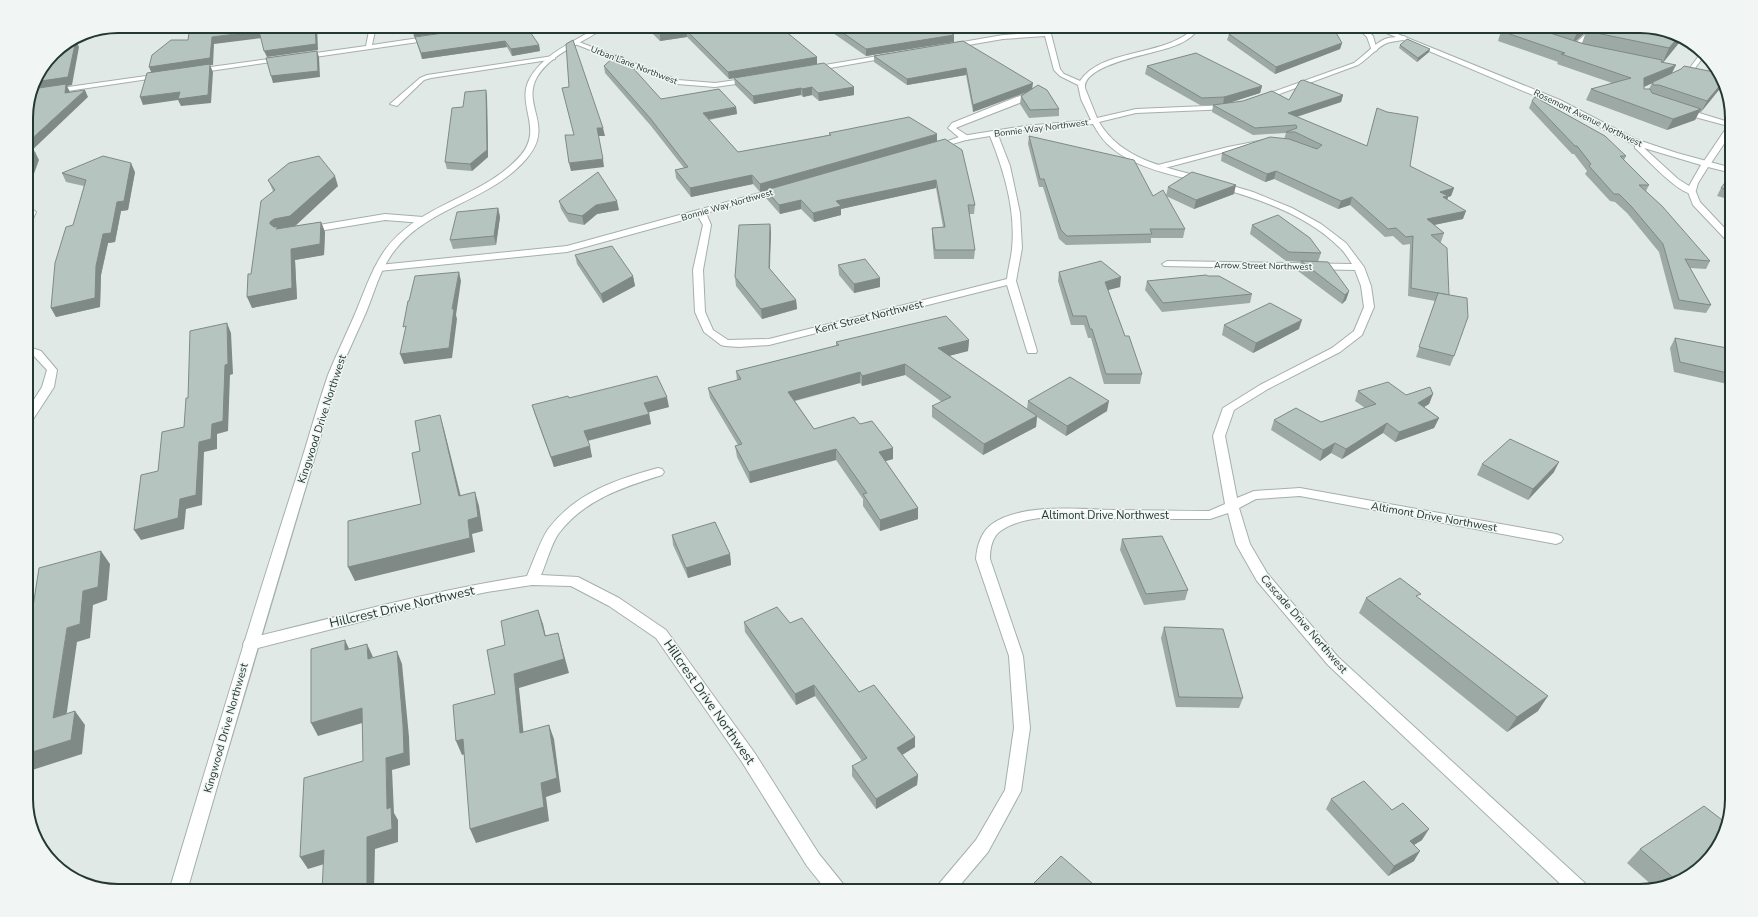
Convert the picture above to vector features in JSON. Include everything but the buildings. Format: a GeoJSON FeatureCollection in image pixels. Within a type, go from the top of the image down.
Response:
{"type":"FeatureCollection","features":[{"type":"Feature","properties":{"kind":"street"},"geometry":{"type":"LineString","coordinates":[[369,46],[372,33]]}},
{"type":"Feature","properties":{"kind":"street","name":"Kingwood Drive Northwest"},"geometry":{"type":"LineString","coordinates":[[180,884],[250,644],[334,375],[379,268],[394,245],[412,227],[499,178],[516,166],[523,158],[534,140],[533,123],[528,99],[530,84],[537,72],[553,58],[592,33]]}},
{"type":"Feature","properties":{"kind":"street"},"geometry":{"type":"LineString","coordinates":[[940,47],[1003,37],[1047,34],[1057,70],[1062,75],[1082,84],[1083,78],[1087,74],[1102,65],[1177,43],[1190,37],[1193,33]]}},
{"type":"Feature","properties":{"kind":"street"},"geometry":{"type":"LineString","coordinates":[[1367,33],[1370,36],[1374,50]]}},
{"type":"Feature","properties":{"kind":"street"},"geometry":{"type":"LineString","coordinates":[[1391,33],[1404,38]]}},
{"type":"Feature","properties":{"kind":"street"},"geometry":{"type":"LineString","coordinates":[[1582,51],[1569,48],[1589,34]]}},
{"type":"Feature","properties":{"kind":"street"},"geometry":{"type":"LineString","coordinates":[[192,72],[438,37]]}},
{"type":"Feature","properties":{"kind":"street"},"geometry":{"type":"LineString","coordinates":[[1252,100],[1356,64],[1386,41],[1404,38]]}},
{"type":"Feature","properties":{"kind":"street","name":"Rosemont Avenue Northwest"},"geometry":{"type":"LineString","coordinates":[[1404,38],[1557,102],[1632,141],[1655,150],[1725,168]]}},
{"type":"Feature","properties":{"kind":"street","name":"Urban Lane Northwest"},"geometry":{"type":"LineString","coordinates":[[577,43],[677,82],[715,85],[758,78]]}},
{"type":"Feature","properties":{"kind":"street"},"geometry":{"type":"LineString","coordinates":[[806,70],[900,54]]}},
{"type":"Feature","properties":{"kind":"street"},"geometry":{"type":"LineString","coordinates":[[394,104],[422,79],[429,76],[553,58]]}},
{"type":"Feature","properties":{"kind":"street"},"geometry":{"type":"LineString","coordinates":[[1688,74],[1696,68],[1700,58]]}},
{"type":"Feature","properties":{"kind":"street"},"geometry":{"type":"LineString","coordinates":[[46,92],[168,75]]}},
{"type":"Feature","properties":{"kind":"street","name":"Cascade Drive Northwest"},"geometry":{"type":"LineString","coordinates":[[1082,84],[1082,90],[1095,121],[1104,136],[1116,148],[1141,161],[1250,194],[1289,210],[1318,226],[1343,245],[1360,268],[1366,286],[1369,307],[1358,333],[1336,350],[1264,387],[1229,408],[1218,436],[1232,506],[1243,544],[1262,577],[1333,661],[1573,884]]}},
{"type":"Feature","properties":{"kind":"street"},"geometry":{"type":"LineString","coordinates":[[965,138],[952,128],[955,125],[1032,93]]}},
{"type":"Feature","properties":{"kind":"street"},"geometry":{"type":"LineString","coordinates":[[1095,121],[1136,111],[1222,108],[1238,105]]}},
{"type":"Feature","properties":{"kind":"street"},"geometry":{"type":"LineString","coordinates":[[1673,108],[1725,123]]}},
{"type":"Feature","properties":{"kind":"street","name":"Bonnie Way Northwest"},"geometry":{"type":"LineString","coordinates":[[927,149],[965,138],[993,133],[1025,128],[1077,125],[1095,121]]}},
{"type":"Feature","properties":{"kind":"street"},"geometry":{"type":"LineString","coordinates":[[993,133],[1006,166],[1016,213],[1017,248],[1011,281],[1032,351]]}},
{"type":"Feature","properties":{"kind":"street"},"geometry":{"type":"LineString","coordinates":[[1725,136],[1694,183],[1692,192],[1696,203],[1725,234]]}},
{"type":"Feature","properties":{"kind":"street"},"geometry":{"type":"LineString","coordinates":[[1161,167],[1252,143],[1276,141]]}},
{"type":"Feature","properties":{"kind":"street"},"geometry":{"type":"LineString","coordinates":[[1632,141],[1675,181],[1692,192]]}},
{"type":"Feature","properties":{"kind":"street","name":"Bonnie Way Northwest"},"geometry":{"type":"LineString","coordinates":[[379,268],[567,249],[791,187]]}},
{"type":"Feature","properties":{"kind":"street","name":"Kent Street Northwest"},"geometry":{"type":"LineString","coordinates":[[701,213],[707,225],[698,270],[700,312],[709,332],[725,343],[739,344],[769,342],[1011,281]]}},
{"type":"Feature","properties":{"kind":"street"},"geometry":{"type":"LineString","coordinates":[[294,232],[385,217],[423,220]]}},
{"type":"Feature","properties":{"kind":"street","name":"Arrow Street Northwest"},"geometry":{"type":"LineString","coordinates":[[1167,264],[1360,268]]}},
{"type":"Feature","properties":{"kind":"street"},"geometry":{"type":"LineString","coordinates":[[33,352],[37,353],[52,370],[48,387],[33,410]]}},
{"type":"Feature","properties":{"kind":"street"},"geometry":{"type":"LineString","coordinates":[[532,580],[553,532],[583,502],[614,486],[658,472]]}},
{"type":"Feature","properties":{"kind":"street","name":"Altimont Drive Northwest"},"geometry":{"type":"LineString","coordinates":[[950,884],[982,846],[1013,791],[1022,728],[1016,656],[983,559],[983,547],[988,537],[997,527],[1010,521],[1047,514],[1210,515],[1254,495],[1300,492],[1556,539]]}},
{"type":"Feature","properties":{"kind":"street","name":"Hillcrest Drive Northwest"},"geometry":{"type":"LineString","coordinates":[[250,644],[430,599],[487,587],[532,580],[573,581],[614,602],[661,634],[748,757],[813,860],[832,884]]}}]}
